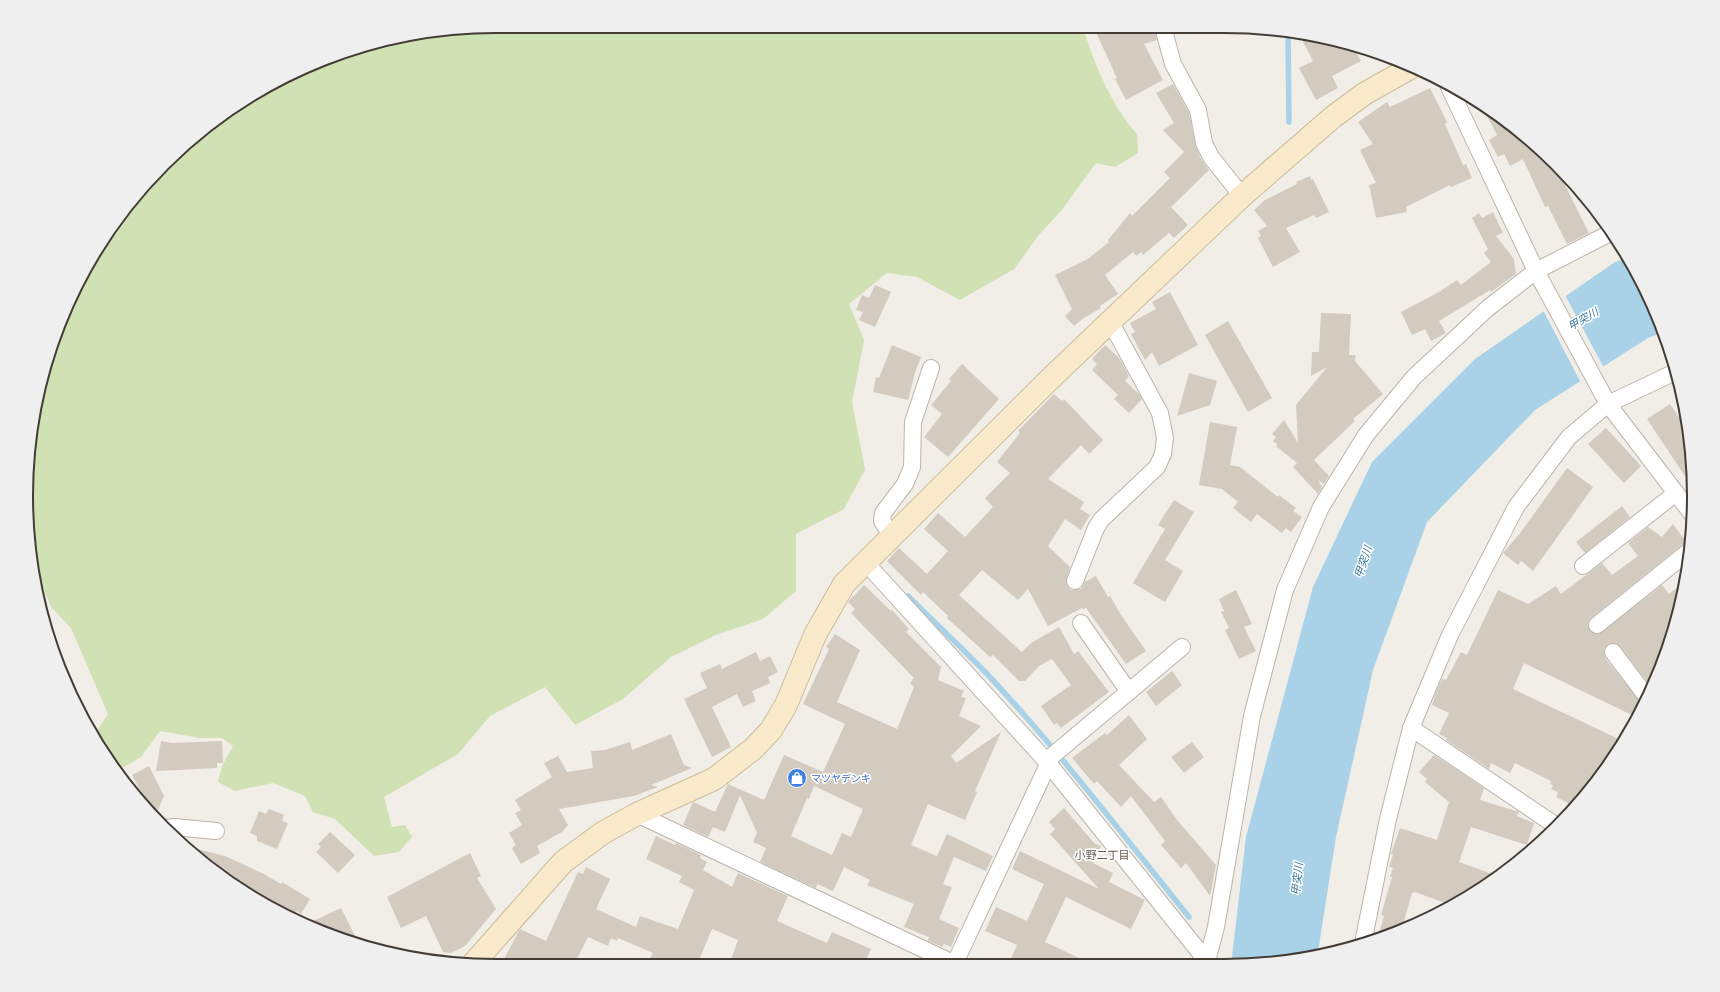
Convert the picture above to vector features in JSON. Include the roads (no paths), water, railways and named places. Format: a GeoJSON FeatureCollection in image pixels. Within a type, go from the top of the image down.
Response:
{"type":"FeatureCollection","features":[{"type":"Feature","properties":{"kind":"street"},"geometry":{"type":"LineString","coordinates":[[1165,33],[1173,64],[1198,110],[1204,143],[1211,157],[1242,196]]}},
{"type":"Feature","properties":{"kind":"street"},"geometry":{"type":"LineString","coordinates":[[482,959],[563,862],[604,832],[637,814],[714,779],[753,749],[771,730],[786,705],[825,614],[844,584],[1052,377],[1242,196],[1333,117],[1364,94],[1406,70]]}},
{"type":"Feature","properties":{"kind":"street"},"geometry":{"type":"LineString","coordinates":[[1452,93],[1536,271],[1608,404],[1687,507]]}},
{"type":"Feature","properties":{"kind":"street"},"geometry":{"type":"LineString","coordinates":[[1207,959],[1216,927],[1252,716],[1285,590],[1321,507],[1366,435],[1414,377],[1488,308],[1536,271],[1606,235]]}},
{"type":"Feature","properties":{"kind":"street"},"geometry":{"type":"LineString","coordinates":[[1075,581],[1096,528],[1101,520],[1157,467],[1163,454],[1165,438],[1160,413],[1110,321]]}},
{"type":"Feature","properties":{"kind":"street"},"geometry":{"type":"LineString","coordinates":[[892,537],[882,521],[883,513],[905,484],[912,467],[913,422],[931,368]]}},
{"type":"Feature","properties":{"kind":"street"},"geometry":{"type":"LineString","coordinates":[[1364,937],[1388,819],[1411,728],[1450,635],[1516,507],[1569,437],[1608,404],[1670,374]]}},
{"type":"Feature","properties":{"kind":"street"},"geometry":{"type":"LineString","coordinates":[[1584,566],[1676,493]]}},
{"type":"Feature","properties":{"kind":"street"},"geometry":{"type":"LineString","coordinates":[[1596,625],[1683,556]]}},
{"type":"Feature","properties":{"kind":"street"},"geometry":{"type":"LineString","coordinates":[[866,563],[1054,755],[1203,959]]}},
{"type":"Feature","properties":{"kind":"street"},"geometry":{"type":"LineString","coordinates":[[1082,623],[1128,692]]}},
{"type":"Feature","properties":{"kind":"street"},"geometry":{"type":"LineString","coordinates":[[958,959],[1054,755],[1182,647]]}},
{"type":"Feature","properties":{"kind":"street"},"geometry":{"type":"LineString","coordinates":[[1613,652],[1643,692]]}},
{"type":"Feature","properties":{"kind":"street"},"geometry":{"type":"LineString","coordinates":[[1411,728],[1551,823]]}},
{"type":"Feature","properties":{"kind":"street"},"geometry":{"type":"LineString","coordinates":[[637,814],[942,959]]}},
{"type":"Feature","properties":{"kind":"street"},"geometry":{"type":"LineString","coordinates":[[173,826],[216,831]]}},
{"type":"Feature","properties":{"kind":"water","name":"甲突川"},"geometry":{"type":"Polygon","coordinates":[[[1622,260],[1625,265],[1639,291],[1657,334],[1648,338],[1535,410],[1427,522],[1373,670],[1336,837],[1318,949],[1284,955],[1232,959],[1246,837],[1313,587],[1372,462],[1475,359],[1615,262],[1622,260]]]}},
{"type":"Feature","properties":{"kind":"waterway"},"geometry":{"type":"LineString","coordinates":[[1288,38],[1289,122]]}},
{"type":"Feature","properties":{"kind":"waterway"},"geometry":{"type":"LineString","coordinates":[[908,596],[988,675],[1015,704],[1091,794],[1189,917]]}},
{"type":"Feature","properties":{"kind":"place","name":"マツヤデンキ"},"geometry":{"type":"Point","coordinates":[797,778]}},
{"type":"Feature","properties":{"kind":"district","name":"小野二丁目"},"geometry":{"type":"Point","coordinates":[1102,855]}}]}
